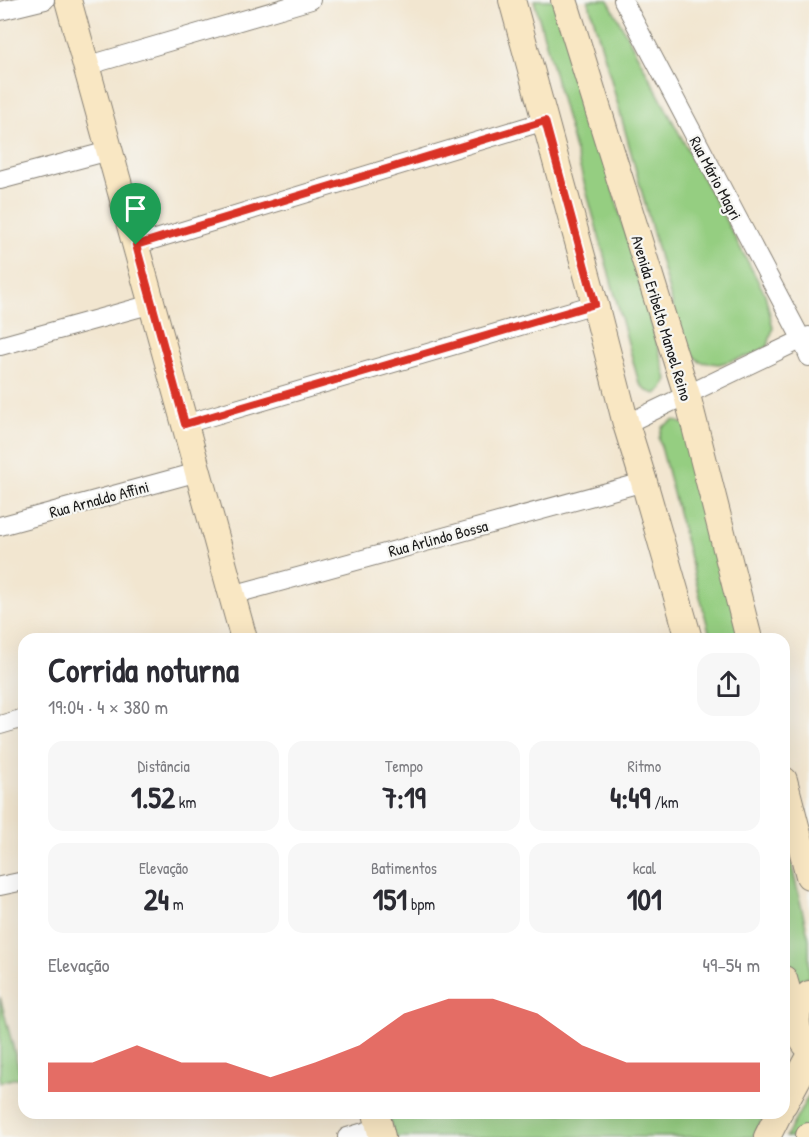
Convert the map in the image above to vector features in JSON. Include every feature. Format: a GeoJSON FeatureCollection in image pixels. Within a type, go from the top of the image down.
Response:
{"type":"FeatureCollection","features":[{"type":"Feature","properties":{"kind":"main road"},"geometry":{"type":"LineString","coordinates":[[68,0],[242,633]]}},
{"type":"Feature","properties":{"kind":"main road"},"geometry":{"type":"LineString","coordinates":[[512,0],[626,424],[687,633]]}},
{"type":"Feature","properties":{"kind":"main road","name":"Avenida Eribelto Manoel Reino"},"geometry":{"type":"LineString","coordinates":[[564,0],[687,395],[747,633]]}},
{"type":"Feature","properties":{"kind":"main road"},"geometry":{"type":"LineString","coordinates":[[791,836],[809,876]]}},
{"type":"Feature","properties":{"kind":"main road"},"geometry":{"type":"LineString","coordinates":[[796,1020],[800,1006],[809,994]]}},
{"type":"Feature","properties":{"kind":"main road"},"geometry":{"type":"LineString","coordinates":[[790,1000],[798,1033],[809,1048]]}},
{"type":"Feature","properties":{"kind":"main road"},"geometry":{"type":"LineString","coordinates":[[790,1093],[809,1058]]}},
{"type":"Feature","properties":{"kind":"main road"},"geometry":{"type":"LineString","coordinates":[[767,1137],[776,1119]]}},
{"type":"Feature","properties":{"kind":"street"},"geometry":{"type":"LineString","coordinates":[[0,11],[45,0]]}},
{"type":"Feature","properties":{"kind":"street"},"geometry":{"type":"LineString","coordinates":[[86,66],[311,0]]}},
{"type":"Feature","properties":{"kind":"street","name":"Rua Mário Magri"},"geometry":{"type":"LineString","coordinates":[[623,0],[806,344]]}},
{"type":"Feature","properties":{"kind":"street"},"geometry":{"type":"LineString","coordinates":[[136,245],[545,121]]}},
{"type":"Feature","properties":{"kind":"street"},"geometry":{"type":"LineString","coordinates":[[0,180],[109,151]]}},
{"type":"Feature","properties":{"kind":"street"},"geometry":{"type":"LineString","coordinates":[[0,346],[152,304]]}},
{"type":"Feature","properties":{"kind":"street"},"geometry":{"type":"LineString","coordinates":[[185,424],[595,304]]}},
{"type":"Feature","properties":{"kind":"street"},"geometry":{"type":"LineString","coordinates":[[626,424],[806,344]]}},
{"type":"Feature","properties":{"kind":"street","name":"Rua Arnaldo Affini"},"geometry":{"type":"LineString","coordinates":[[0,526],[198,472]]}},
{"type":"Feature","properties":{"kind":"street","name":"Rua Arlindo Bossa"},"geometry":{"type":"LineString","coordinates":[[232,595],[644,482]]}},
{"type":"Feature","properties":{"kind":"street"},"geometry":{"type":"LineString","coordinates":[[0,725],[18,720]]}},
{"type":"Feature","properties":{"kind":"street"},"geometry":{"type":"LineString","coordinates":[[0,886],[18,882]]}},
{"type":"Feature","properties":{"kind":"street"},"geometry":{"type":"LineString","coordinates":[[347,1137],[379,1126]]}},
{"type":"Feature","properties":{"kind":"green space"},"geometry":{"type":"Polygon","coordinates":[[[534,0],[559,0],[667,379],[663,388],[656,394],[647,391],[639,383],[534,0]]]}},
{"type":"Feature","properties":{"kind":"green space"},"geometry":{"type":"Polygon","coordinates":[[[588,0],[608,0],[765,294],[773,328],[768,346],[753,355],[719,364],[700,362],[684,346],[588,0]]]}},
{"type":"Feature","properties":{"kind":"green space"},"geometry":{"type":"Polygon","coordinates":[[[674,420],[686,425],[740,633],[709,633],[659,439],[662,427],[674,420]]]}},
{"type":"Feature","properties":{"kind":"green space"},"geometry":{"type":"Polygon","coordinates":[[[790,859],[809,939],[809,976],[791,985],[790,859]]]}},
{"type":"Feature","properties":{"kind":"green space"},"geometry":{"type":"Polygon","coordinates":[[[0,997],[18,1066],[18,1078],[0,1082],[0,997]]]}},
{"type":"Feature","properties":{"kind":"green space"},"geometry":{"type":"Polygon","coordinates":[[[809,1095],[809,1129],[805,1137],[786,1137],[809,1095]]]}},
{"type":"Feature","properties":{"kind":"green space"},"geometry":{"type":"Polygon","coordinates":[[[390,1119],[763,1119],[753,1137],[394,1137],[390,1119]]]}},
{"type":"Feature","properties":{"kind":"route"},"geometry":{"type":"LineString","coordinates":[[545,121],[595,304],[185,424],[136,245],[545,121]]}}]}
